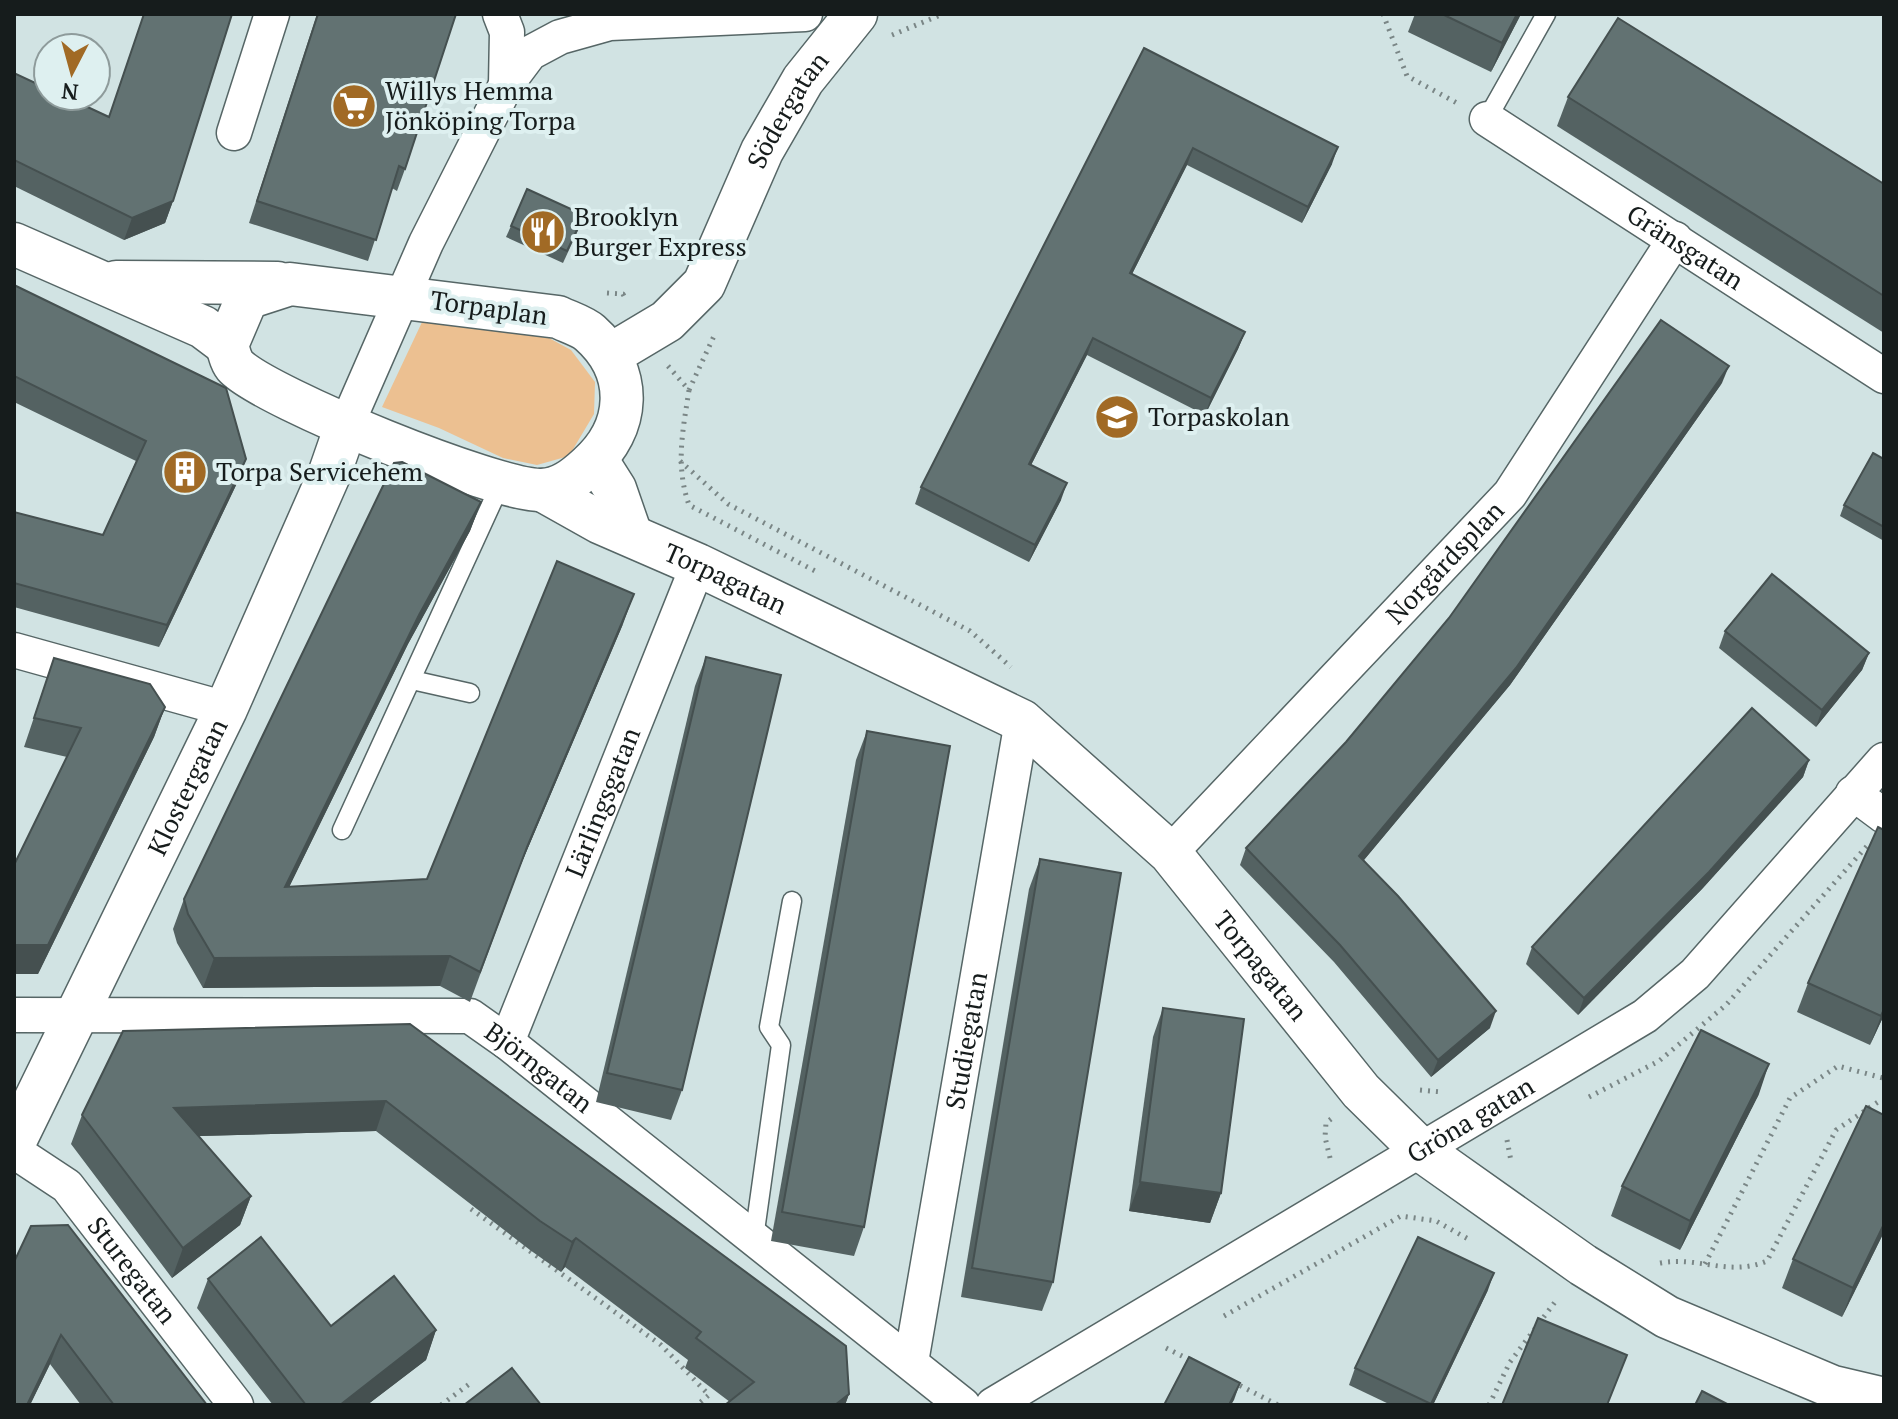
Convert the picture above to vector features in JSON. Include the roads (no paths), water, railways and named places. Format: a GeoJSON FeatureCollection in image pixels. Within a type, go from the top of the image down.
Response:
{"type":"FeatureCollection","features":[{"type":"Feature","properties":{"kind":"street"},"geometry":{"type":"LineString","coordinates":[[234,133],[272,14]]}},
{"type":"Feature","properties":{"kind":"street","name":"Torpaplan"},"geometry":{"type":"LineString","coordinates":[[500,14],[507,32],[506,85]]}},
{"type":"Feature","properties":{"kind":"street","name":"Torpaplan"},"geometry":{"type":"LineString","coordinates":[[346,426],[403,297],[506,85],[530,53],[560,37],[610,23],[805,14]]}},
{"type":"Feature","properties":{"kind":"street","name":"Södergatan"},"geometry":{"type":"LineString","coordinates":[[610,355],[667,321],[704,284],[762,151],[803,80],[856,14]]}},
{"type":"Feature","properties":{"kind":"street","name":"Gränsgatan"},"geometry":{"type":"LineString","coordinates":[[1487,119],[1884,376]]}},
{"type":"Feature","properties":{"kind":"street","name":"Norgårdsplan"},"geometry":{"type":"LineString","coordinates":[[1170,853],[1510,494],[1675,239]]}},
{"type":"Feature","properties":{"kind":"street"},"geometry":{"type":"LineString","coordinates":[[14,244],[203,327],[227,345],[234,366],[265,386],[346,426],[501,483],[542,490]]}},
{"type":"Feature","properties":{"kind":"street"},"geometry":{"type":"LineString","coordinates":[[95,282],[290,284]]}},
{"type":"Feature","properties":{"kind":"street","name":"Torpaplan"},"geometry":{"type":"LineString","coordinates":[[227,345],[247,298],[290,284],[558,317],[589,332],[610,355],[623,395],[618,430],[596,459],[571,482],[542,490]]}},
{"type":"Feature","properties":{"kind":"street","name":"Klostergatan"},"geometry":{"type":"LineString","coordinates":[[14,1143],[226,709],[329,475],[346,426]]}},
{"type":"Feature","properties":{"kind":"street","name":"Torpagatan"},"geometry":{"type":"LineString","coordinates":[[596,459],[615,489],[631,535]]}},
{"type":"Feature","properties":{"kind":"street","name":"Torpagatan"},"geometry":{"type":"LineString","coordinates":[[542,490],[599,522],[698,565],[1022,721],[1170,853],[1361,1091],[1422,1151],[1583,1265],[1667,1317],[1830,1396],[1884,1399]]}},
{"type":"Feature","properties":{"kind":"street","name":"Lärlingsgatan"},"geometry":{"type":"LineString","coordinates":[[507,1042],[698,565]]}},
{"type":"Feature","properties":{"kind":"street"},"geometry":{"type":"LineString","coordinates":[[14,650],[226,709]]}},
{"type":"Feature","properties":{"kind":"street","name":"Studiegatan"},"geometry":{"type":"LineString","coordinates":[[911,1362],[1022,721]]}},
{"type":"Feature","properties":{"kind":"street","name":"Gröna gatan"},"geometry":{"type":"LineString","coordinates":[[993,1405],[1645,1016],[1695,974],[1884,760]]}},
{"type":"Feature","properties":{"kind":"street"},"geometry":{"type":"LineString","coordinates":[[1853,793],[1884,816]]}},
{"type":"Feature","properties":{"kind":"street","name":"Björngatan"},"geometry":{"type":"LineString","coordinates":[[14,1015],[470,1016],[507,1042],[963,1405]]}},
{"type":"Feature","properties":{"kind":"street","name":"Sturegatan"},"geometry":{"type":"LineString","coordinates":[[14,1151],[67,1186],[236,1405]]}},
{"type":"Feature","properties":{"kind":"lane"},"geometry":{"type":"LineString","coordinates":[[1487,119],[1546,14]]}},
{"type":"Feature","properties":{"kind":"lane"},"geometry":{"type":"LineString","coordinates":[[342,830],[501,483]]}},
{"type":"Feature","properties":{"kind":"lane"},"geometry":{"type":"LineString","coordinates":[[412,680],[470,693]]}},
{"type":"Feature","properties":{"kind":"lane"},"geometry":{"type":"LineString","coordinates":[[754,1238],[781,1045],[769,1027],[792,901]]}},
{"type":"Feature","properties":{"kind":"place","name":"Willys Hemma Jönköping Torpa"},"geometry":{"type":"Point","coordinates":[354,106]}},
{"type":"Feature","properties":{"kind":"place","name":"Brooklyn Burger Express"},"geometry":{"type":"Point","coordinates":[543,232]}},
{"type":"Feature","properties":{"kind":"place","name":"Torpaskolan"},"geometry":{"type":"Point","coordinates":[1117,417]}},
{"type":"Feature","properties":{"kind":"place","name":"Torpa Servicehem"},"geometry":{"type":"Point","coordinates":[185,472]}}]}
